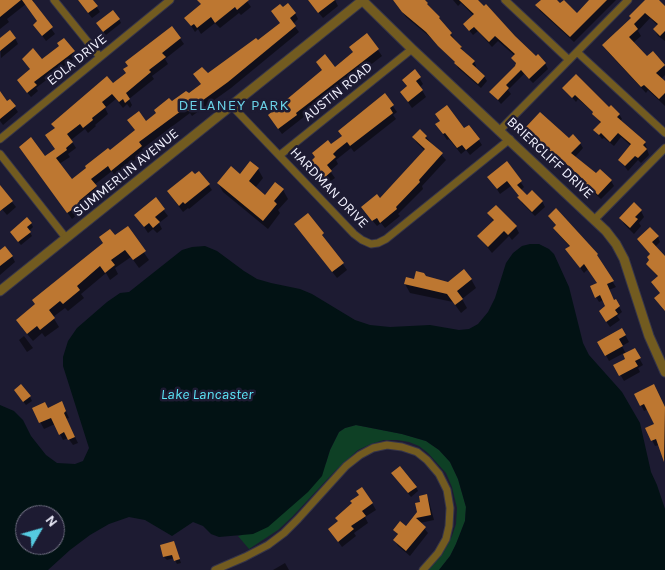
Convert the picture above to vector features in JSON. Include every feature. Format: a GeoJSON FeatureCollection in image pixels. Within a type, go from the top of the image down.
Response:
{"type":"FeatureCollection","features":[{"type":"Feature","properties":{"kind":"street"},"geometry":{"type":"LineString","coordinates":[[54,0],[100,57]]}},
{"type":"Feature","properties":{"kind":"street","name":"EOLA DRIVE"},"geometry":{"type":"LineString","coordinates":[[0,139],[170,0]]}},
{"type":"Feature","properties":{"kind":"street","name":"BRIERCLIFF DRIVE"},"geometry":{"type":"LineString","coordinates":[[363,0],[412,49],[595,219],[616,244],[624,259],[649,336],[665,372]]}},
{"type":"Feature","properties":{"kind":"street","name":"SUMMERLIN AVENUE"},"geometry":{"type":"LineString","coordinates":[[0,291],[363,0]]}},
{"type":"Feature","properties":{"kind":"street"},"geometry":{"type":"LineString","coordinates":[[506,0],[569,60]]}},
{"type":"Feature","properties":{"kind":"street"},"geometry":{"type":"LineString","coordinates":[[500,130],[628,0]]}},
{"type":"Feature","properties":{"kind":"street","name":"AUSTIN ROAD"},"geometry":{"type":"LineString","coordinates":[[280,155],[412,49]]}},
{"type":"Feature","properties":{"kind":"street"},"geometry":{"type":"LineString","coordinates":[[577,52],[665,133]]}},
{"type":"Feature","properties":{"kind":"street","name":"HARDMAN DRIVE"},"geometry":{"type":"LineString","coordinates":[[232,106],[354,234],[371,244],[386,239],[510,139]]}},
{"type":"Feature","properties":{"kind":"street"},"geometry":{"type":"LineString","coordinates":[[595,219],[665,148]]}},
{"type":"Feature","properties":{"kind":"street"},"geometry":{"type":"LineString","coordinates":[[0,154],[66,238]]}},
{"type":"Feature","properties":{"kind":"street"},"geometry":{"type":"LineString","coordinates":[[215,570],[245,558],[284,533],[346,466],[373,448],[387,446],[402,447],[417,452],[439,474],[447,490],[450,526],[446,539],[438,553],[422,570]]}},
{"type":"Feature","properties":{"kind":"green space"},"geometry":{"type":"Polygon","coordinates":[[[356,425],[426,441],[439,450],[450,462],[458,479],[466,507],[465,521],[450,556],[439,570],[428,570],[442,555],[452,536],[456,524],[457,508],[452,487],[446,473],[428,453],[419,446],[409,442],[384,440],[358,450],[278,530],[249,549],[238,536],[242,535],[326,463],[339,432],[356,425]]]}},
{"type":"Feature","properties":{"kind":"water","name":"Lake Lancaster"},"geometry":{"type":"Polygon","coordinates":[[[539,244],[554,254],[569,287],[583,343],[589,355],[622,392],[640,423],[651,472],[665,509],[665,570],[439,570],[450,556],[465,521],[466,507],[458,479],[450,462],[439,450],[426,441],[356,425],[339,432],[330,450],[322,476],[308,492],[268,527],[253,534],[219,537],[211,534],[203,526],[193,522],[172,536],[145,520],[129,517],[109,524],[90,535],[65,555],[65,505],[15,505],[15,555],[64,555],[48,570],[0,570],[0,405],[14,411],[23,420],[31,436],[46,455],[57,463],[75,464],[83,461],[89,448],[63,366],[63,357],[68,341],[77,328],[107,302],[120,293],[129,292],[182,250],[205,246],[217,251],[257,279],[300,289],[312,294],[355,320],[370,325],[390,327],[430,325],[459,330],[469,329],[478,324],[488,312],[495,298],[506,263],[513,253],[522,246],[539,244]]]}},
{"type":"Feature","properties":{"kind":"building"},"geometry":{"type":"Polygon","coordinates":[[[0,0],[21,0],[0,17],[0,0]]]}},
{"type":"Feature","properties":{"kind":"building"},"geometry":{"type":"Polygon","coordinates":[[[22,0],[32,0],[53,27],[42,36],[33,25],[37,21],[22,0]]]}},
{"type":"Feature","properties":{"kind":"building"},"geometry":{"type":"Polygon","coordinates":[[[78,0],[93,0],[98,6],[88,13],[78,0]]]}},
{"type":"Feature","properties":{"kind":"building"},"geometry":{"type":"Polygon","coordinates":[[[197,0],[249,0],[237,10],[235,7],[215,23],[211,17],[197,28],[194,24],[191,26],[184,18],[201,4],[197,0]]]}},
{"type":"Feature","properties":{"kind":"building"},"geometry":{"type":"Polygon","coordinates":[[[308,0],[335,0],[318,13],[308,0]]]}},
{"type":"Feature","properties":{"kind":"building"},"geometry":{"type":"Polygon","coordinates":[[[393,0],[425,0],[452,33],[450,35],[462,47],[460,48],[475,61],[472,64],[485,76],[478,84],[454,63],[426,32],[402,12],[393,0]]]}},
{"type":"Feature","properties":{"kind":"building"},"geometry":{"type":"Polygon","coordinates":[[[459,0],[478,0],[484,6],[486,4],[515,36],[536,56],[538,54],[546,63],[529,79],[521,70],[506,85],[509,88],[498,100],[489,92],[515,66],[516,63],[511,58],[515,54],[495,36],[489,42],[474,27],[469,31],[463,24],[474,14],[459,0]]]}},
{"type":"Feature","properties":{"kind":"building"},"geometry":{"type":"Polygon","coordinates":[[[541,0],[557,0],[560,3],[564,0],[577,13],[589,0],[607,0],[570,37],[535,5],[541,0]]]}},
{"type":"Feature","properties":{"kind":"building"},"geometry":{"type":"Polygon","coordinates":[[[645,0],[659,0],[665,6],[665,31],[660,36],[653,29],[658,24],[645,13],[634,24],[638,29],[629,37],[647,56],[653,51],[665,65],[656,73],[665,81],[665,93],[659,99],[644,85],[641,87],[602,45],[631,18],[629,16],[645,0]]]}},
{"type":"Feature","properties":{"kind":"building"},"geometry":{"type":"Polygon","coordinates":[[[288,3],[296,13],[290,18],[296,26],[228,82],[188,111],[185,108],[139,142],[142,146],[111,171],[108,166],[91,179],[97,186],[79,201],[81,204],[67,213],[19,147],[31,137],[45,156],[55,149],[45,135],[55,128],[51,124],[107,76],[113,83],[126,73],[123,69],[128,66],[125,62],[172,26],[181,38],[162,53],[166,57],[149,70],[151,72],[126,93],[130,99],[125,103],[123,99],[119,102],[112,94],[102,102],[106,107],[92,118],[93,120],[83,128],[80,124],[67,134],[73,142],[66,148],[67,150],[56,158],[72,179],[108,148],[110,150],[135,130],[127,120],[139,111],[146,121],[156,113],[154,110],[169,98],[172,101],[186,91],[189,93],[201,84],[193,74],[202,67],[208,73],[256,38],[258,40],[280,23],[271,11],[280,4],[283,7],[288,3]]]}},
{"type":"Feature","properties":{"kind":"building"},"geometry":{"type":"Polygon","coordinates":[[[113,10],[120,19],[103,32],[96,23],[113,10]]]}},
{"type":"Feature","properties":{"kind":"building"},"geometry":{"type":"Polygon","coordinates":[[[10,30],[16,38],[0,51],[0,38],[10,30]]]}},
{"type":"Feature","properties":{"kind":"building"},"geometry":{"type":"Polygon","coordinates":[[[367,33],[379,49],[278,129],[268,115],[322,70],[316,62],[325,54],[335,67],[353,52],[349,47],[367,33]]]}},
{"type":"Feature","properties":{"kind":"building"},"geometry":{"type":"Polygon","coordinates":[[[64,38],[75,51],[34,82],[37,85],[27,93],[17,80],[30,69],[22,59],[33,48],[42,59],[59,46],[57,43],[64,38]]]}},
{"type":"Feature","properties":{"kind":"building"},"geometry":{"type":"Polygon","coordinates":[[[415,69],[421,77],[416,81],[423,90],[408,102],[400,92],[407,86],[402,80],[415,69]]]}},
{"type":"Feature","properties":{"kind":"building"},"geometry":{"type":"Polygon","coordinates":[[[576,74],[609,107],[611,105],[620,114],[617,117],[646,142],[643,145],[647,149],[638,158],[635,156],[625,166],[618,160],[631,144],[618,133],[610,142],[601,133],[599,135],[593,130],[601,122],[575,95],[572,98],[562,88],[576,74]]]}},
{"type":"Feature","properties":{"kind":"building"},"geometry":{"type":"Polygon","coordinates":[[[0,91],[7,101],[10,99],[16,106],[0,119],[0,91]]]}},
{"type":"Feature","properties":{"kind":"building"},"geometry":{"type":"Polygon","coordinates":[[[385,93],[394,105],[390,108],[393,113],[350,146],[347,142],[337,150],[333,154],[336,157],[327,165],[332,171],[324,178],[310,162],[315,157],[312,153],[328,140],[331,144],[342,136],[338,131],[385,93]]]}},
{"type":"Feature","properties":{"kind":"building"},"geometry":{"type":"Polygon","coordinates":[[[447,105],[464,128],[469,125],[480,139],[466,150],[462,145],[457,148],[435,124],[440,121],[435,114],[447,105]]]}},
{"type":"Feature","properties":{"kind":"building"},"geometry":{"type":"Polygon","coordinates":[[[540,112],[569,138],[573,134],[581,143],[571,153],[596,173],[600,169],[612,180],[598,195],[525,128],[540,112]]]}},
{"type":"Feature","properties":{"kind":"building"},"geometry":{"type":"Polygon","coordinates":[[[420,129],[427,136],[425,138],[443,153],[419,180],[420,182],[396,207],[397,209],[380,223],[377,218],[372,221],[361,207],[377,194],[380,198],[425,149],[412,137],[420,129]]]}},
{"type":"Feature","properties":{"kind":"building"},"geometry":{"type":"Polygon","coordinates":[[[250,161],[259,168],[249,181],[265,195],[275,182],[284,189],[274,201],[277,204],[263,221],[217,183],[231,166],[240,174],[250,161]]]}},
{"type":"Feature","properties":{"kind":"building"},"geometry":{"type":"Polygon","coordinates":[[[507,161],[522,181],[517,185],[527,195],[532,190],[543,201],[532,212],[517,197],[519,196],[507,181],[497,189],[487,177],[507,161]]]}},
{"type":"Feature","properties":{"kind":"building"},"geometry":{"type":"Polygon","coordinates":[[[192,171],[195,174],[199,171],[210,184],[185,204],[183,202],[179,206],[167,191],[192,171]]]}},
{"type":"Feature","properties":{"kind":"building"},"geometry":{"type":"Polygon","coordinates":[[[0,185],[13,201],[0,211],[0,185]]]}},
{"type":"Feature","properties":{"kind":"building"},"geometry":{"type":"Polygon","coordinates":[[[156,197],[165,209],[155,217],[160,222],[153,228],[149,223],[144,227],[134,215],[156,197]]]}},
{"type":"Feature","properties":{"kind":"building"},"geometry":{"type":"Polygon","coordinates":[[[634,202],[642,210],[635,217],[638,219],[630,228],[619,218],[634,202]]]}},
{"type":"Feature","properties":{"kind":"building"},"geometry":{"type":"Polygon","coordinates":[[[496,205],[517,226],[508,235],[504,231],[488,247],[477,236],[494,220],[487,213],[496,205]]]}},
{"type":"Feature","properties":{"kind":"building"},"geometry":{"type":"Polygon","coordinates":[[[556,208],[598,254],[614,281],[607,284],[614,300],[616,299],[620,306],[615,310],[618,314],[606,322],[599,311],[605,306],[600,295],[595,298],[590,286],[597,283],[584,264],[580,268],[565,249],[570,246],[553,228],[556,225],[548,216],[556,208]]]}},
{"type":"Feature","properties":{"kind":"building"},"geometry":{"type":"Polygon","coordinates":[[[308,213],[344,263],[332,272],[294,224],[308,213]]]}},
{"type":"Feature","properties":{"kind":"building"},"geometry":{"type":"Polygon","coordinates":[[[27,217],[32,223],[27,227],[31,232],[18,242],[10,232],[27,217]]]}},
{"type":"Feature","properties":{"kind":"building"},"geometry":{"type":"Polygon","coordinates":[[[128,226],[146,251],[133,260],[125,250],[111,260],[115,265],[105,273],[100,266],[77,286],[80,290],[63,304],[60,301],[49,310],[55,318],[40,330],[37,326],[27,334],[16,320],[35,304],[32,300],[103,243],[99,237],[110,229],[115,235],[128,226]]]}},
{"type":"Feature","properties":{"kind":"building"},"geometry":{"type":"Polygon","coordinates":[[[650,227],[659,236],[652,242],[665,256],[665,311],[654,298],[660,293],[651,282],[658,276],[646,264],[649,260],[647,257],[650,254],[637,239],[650,227]]]}},
{"type":"Feature","properties":{"kind":"building"},"geometry":{"type":"Polygon","coordinates":[[[5,246],[13,256],[0,266],[0,250],[5,246]]]}},
{"type":"Feature","properties":{"kind":"building"},"geometry":{"type":"Polygon","coordinates":[[[464,269],[472,279],[457,291],[463,299],[455,305],[447,294],[404,284],[406,277],[414,279],[416,271],[448,282],[464,269]]]}},
{"type":"Feature","properties":{"kind":"building"},"geometry":{"type":"Polygon","coordinates":[[[622,328],[626,335],[619,339],[623,346],[605,356],[597,342],[622,328]]]}},
{"type":"Feature","properties":{"kind":"building"},"geometry":{"type":"Polygon","coordinates":[[[635,348],[641,358],[635,361],[638,366],[619,376],[613,365],[625,359],[623,354],[635,348]]]}},
{"type":"Feature","properties":{"kind":"building"},"geometry":{"type":"Polygon","coordinates":[[[21,384],[31,396],[23,402],[14,390],[21,384]]]}},
{"type":"Feature","properties":{"kind":"building"},"geometry":{"type":"Polygon","coordinates":[[[654,384],[665,407],[664,462],[656,439],[651,441],[645,428],[654,424],[644,404],[640,406],[634,394],[654,384]]]}},
{"type":"Feature","properties":{"kind":"building"},"geometry":{"type":"Polygon","coordinates":[[[62,401],[66,411],[64,413],[75,437],[68,440],[64,432],[59,435],[51,418],[39,423],[32,408],[45,402],[48,408],[62,401]]]}},
{"type":"Feature","properties":{"kind":"building"},"geometry":{"type":"Polygon","coordinates":[[[400,466],[417,487],[408,493],[391,473],[400,466]]]}},
{"type":"Feature","properties":{"kind":"building"},"geometry":{"type":"Polygon","coordinates":[[[362,487],[373,503],[362,511],[366,516],[351,526],[354,529],[338,542],[328,529],[338,521],[335,518],[352,503],[350,501],[359,495],[356,491],[362,487]]]}},
{"type":"Feature","properties":{"kind":"building"},"geometry":{"type":"Polygon","coordinates":[[[427,494],[431,515],[416,518],[426,527],[406,551],[393,540],[398,534],[393,530],[400,521],[406,526],[417,512],[415,503],[420,502],[419,496],[427,494]]]}},
{"type":"Feature","properties":{"kind":"building"},"geometry":{"type":"Polygon","coordinates":[[[174,541],[180,559],[174,561],[172,555],[163,557],[160,545],[174,541]]]}},
{"type":"Feature","properties":{"kind":"district","name":"DELANEY PARK"},"geometry":{"type":"Point","coordinates":[234,106]}}]}
